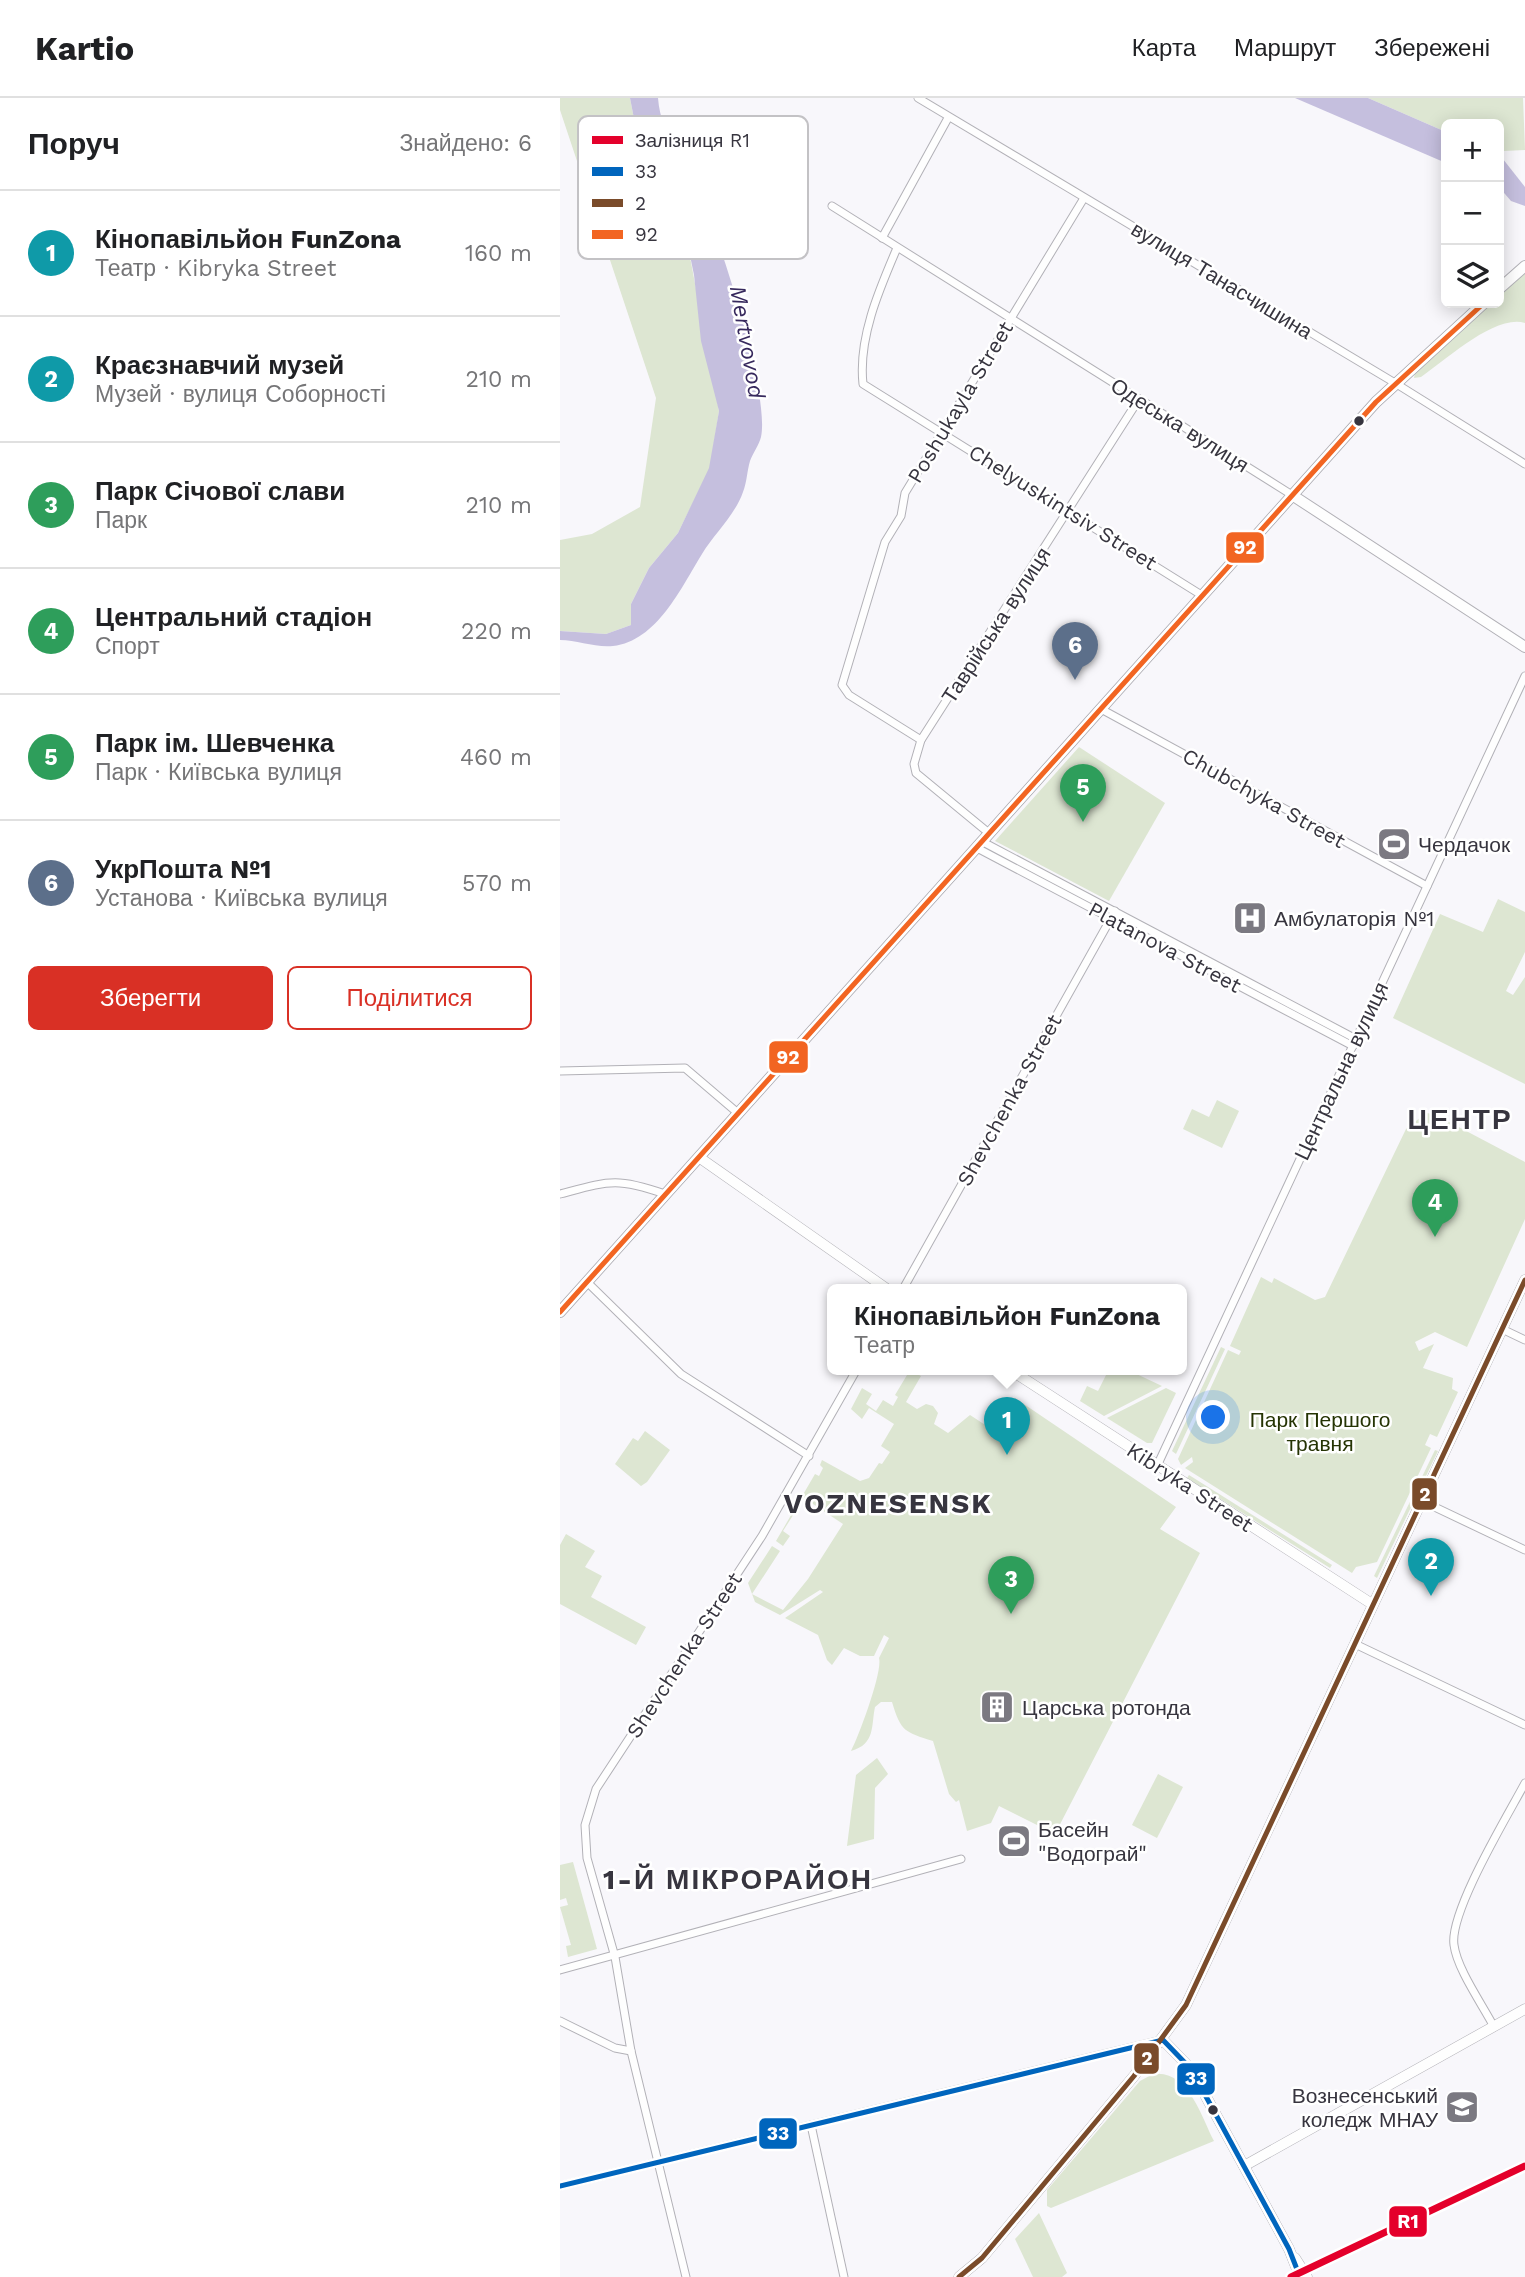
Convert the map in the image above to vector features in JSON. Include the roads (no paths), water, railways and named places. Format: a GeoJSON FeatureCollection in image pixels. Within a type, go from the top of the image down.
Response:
{"type":"FeatureCollection","features":[{"type":"Feature","properties":{"kind":"main road"},"geometry":{"type":"LineString","coordinates":[[1504,285],[1525,266]]}},
{"type":"Feature","properties":{"kind":"main road"},"geometry":{"type":"LineString","coordinates":[[560,1312],[1292,495],[1395,383],[1478,308]]}},
{"type":"Feature","properties":{"kind":"main road","name":"Одеська вулиця"},"geometry":{"type":"LineString","coordinates":[[1292,495],[1525,647]]}},
{"type":"Feature","properties":{"kind":"main road"},"geometry":{"type":"LineString","coordinates":[[700,1158],[880,1284]]}},
{"type":"Feature","properties":{"kind":"main road"},"geometry":{"type":"LineString","coordinates":[[959,2277],[982,2258],[1163,2040],[1193,1991],[1525,1280]]}},
{"type":"Feature","properties":{"kind":"main road","name":"Kibryka Street"},"geometry":{"type":"LineString","coordinates":[[1018,1375],[1372,1604]]}},
{"type":"Feature","properties":{"kind":"main road"},"geometry":{"type":"LineString","coordinates":[[1244,2166],[1525,2009]]}},
{"type":"Feature","properties":{"kind":"main road"},"geometry":{"type":"LineString","coordinates":[[1163,2040],[1191,2069],[1307,2277]]}},
{"type":"Feature","properties":{"kind":"main road"},"geometry":{"type":"LineString","coordinates":[[1289,2249],[1300,2277]]}},
{"type":"Feature","properties":{"kind":"street","name":"вулиця Танасчишина"},"geometry":{"type":"LineString","coordinates":[[918,98],[1395,383],[1525,464]]}},
{"type":"Feature","properties":{"kind":"street"},"geometry":{"type":"LineString","coordinates":[[882,237],[948,118]]}},
{"type":"Feature","properties":{"kind":"street","name":"Poshukayla Street"},"geometry":{"type":"LineString","coordinates":[[921,740],[849,695],[842,685],[885,542],[901,516],[905,493],[1084,198]]}},
{"type":"Feature","properties":{"kind":"street","name":"Одеська вулиця"},"geometry":{"type":"LineString","coordinates":[[832,206],[1292,495]]}},
{"type":"Feature","properties":{"kind":"street","name":"Chelyuskintsiv Street"},"geometry":{"type":"LineString","coordinates":[[897,248],[878,292],[861,362],[863,384],[1202,596]]}},
{"type":"Feature","properties":{"kind":"street","name":"Таврійська вулиця"},"geometry":{"type":"LineString","coordinates":[[984,841],[916,773],[914,764],[921,740],[1069,513],[1139,399]]}},
{"type":"Feature","properties":{"kind":"street","name":"Центральна вулиця"},"geometry":{"type":"LineString","coordinates":[[1157,1466],[1525,676]]}},
{"type":"Feature","properties":{"kind":"street","name":"Chubchyka Street"},"geometry":{"type":"LineString","coordinates":[[1101,709],[1427,886]]}},
{"type":"Feature","properties":{"kind":"street","name":"Platanova Street"},"geometry":{"type":"LineString","coordinates":[[984,841],[1113,915],[1354,1042]]}},
{"type":"Feature","properties":{"kind":"street","name":"Shevchenka Street"},"geometry":{"type":"LineString","coordinates":[[906,1284],[1113,915]]}},
{"type":"Feature","properties":{"kind":"street"},"geometry":{"type":"LineString","coordinates":[[560,1071],[685,1068],[739,1115]]}},
{"type":"Feature","properties":{"kind":"street"},"geometry":{"type":"LineString","coordinates":[[560,1194],[607,1182],[629,1181],[665,1194]]}},
{"type":"Feature","properties":{"kind":"street"},"geometry":{"type":"LineString","coordinates":[[587,1282],[681,1374],[809,1456]]}},
{"type":"Feature","properties":{"kind":"street"},"geometry":{"type":"LineString","coordinates":[[1502,1329],[1525,1340]]}},
{"type":"Feature","properties":{"kind":"street","name":"Shevchenka Street"},"geometry":{"type":"LineString","coordinates":[[686,2277],[631,2051],[615,1957],[587,1858],[585,1825],[591,1801],[762,1536],[855,1375]]}},
{"type":"Feature","properties":{"kind":"street"},"geometry":{"type":"LineString","coordinates":[[1422,1501],[1525,1550]]}},
{"type":"Feature","properties":{"kind":"street"},"geometry":{"type":"LineString","coordinates":[[1354,1644],[1525,1725]]}},
{"type":"Feature","properties":{"kind":"street"},"geometry":{"type":"LineString","coordinates":[[1494,2027],[1455,1952],[1454,1930],[1479,1872],[1525,1783]]}},
{"type":"Feature","properties":{"kind":"street"},"geometry":{"type":"LineString","coordinates":[[560,1970],[615,1957],[961,1858]]}},
{"type":"Feature","properties":{"kind":"street"},"geometry":{"type":"LineString","coordinates":[[560,2021],[615,2048],[631,2051]]}},
{"type":"Feature","properties":{"kind":"street"},"geometry":{"type":"LineString","coordinates":[[560,2186],[1163,2040]]}},
{"type":"Feature","properties":{"kind":"street"},"geometry":{"type":"LineString","coordinates":[[811,2125],[844,2277]]}},
{"type":"Feature","properties":{"kind":"water"},"geometry":{"type":"Polygon","coordinates":[[[630,98],[658,98],[661,116],[633,116],[630,98]]]}},
{"type":"Feature","properties":{"kind":"water"},"geometry":{"type":"Polygon","coordinates":[[[1295,98],[1368,98],[1441,130],[1441,161],[1295,98]]]}},
{"type":"Feature","properties":{"kind":"water"},"geometry":{"type":"Polygon","coordinates":[[[1504,160],[1525,187],[1525,206],[1511,201],[1504,193],[1504,160]]]}},
{"type":"Feature","properties":{"kind":"water","name":"Mertvovod"},"geometry":{"type":"Polygon","coordinates":[[[691,259],[723,259],[751,354],[762,416],[761,437],[750,461],[744,488],[730,516],[676,597],[655,624],[643,634],[629,642],[613,646],[560,640],[560,631],[606,634],[631,625],[631,604],[649,568],[678,533],[709,468],[719,411],[701,341],[691,259]]]}},
{"type":"Feature","properties":{"kind":"rail line","name":"R1"},"geometry":{"type":"LineString","coordinates":[[1291,2277],[1525,2166]]}},
{"type":"Feature","properties":{"kind":"place","name":"УкрПошта №1"},"geometry":{"type":"Point","coordinates":[1075,680]}},
{"type":"Feature","properties":{"kind":"place","name":"Парк ім. Шевченка"},"geometry":{"type":"Point","coordinates":[1083,822]}},
{"type":"Feature","properties":{"kind":"place","name":"Чердачок"},"geometry":{"type":"Point","coordinates":[1394,844]}},
{"type":"Feature","properties":{"kind":"place","name":"Амбулаторія №1"},"geometry":{"type":"Point","coordinates":[1250,918]}},
{"type":"Feature","properties":{"kind":"place","name":"Центральний стадіон"},"geometry":{"type":"Point","coordinates":[1435,1237]}},
{"type":"Feature","properties":{"kind":"place","name":"Кінопавільйон FunZona"},"geometry":{"type":"Point","coordinates":[1007,1455]}},
{"type":"Feature","properties":{"kind":"place","name":"Краєзнавчий музей"},"geometry":{"type":"Point","coordinates":[1431,1596]}},
{"type":"Feature","properties":{"kind":"place","name":"Парк Січової слави"},"geometry":{"type":"Point","coordinates":[1011,1614]}},
{"type":"Feature","properties":{"kind":"place","name":"Царська ротонда"},"geometry":{"type":"Point","coordinates":[997,1707]}},
{"type":"Feature","properties":{"kind":"place","name":"Басейн \"Водограй\""},"geometry":{"type":"Point","coordinates":[1014,1841]}},
{"type":"Feature","properties":{"kind":"place","name":"Вознесенський коледж МНАУ"},"geometry":{"type":"Point","coordinates":[1462,2107]}},
{"type":"Feature","properties":{"kind":"district","name":"ЦЕНТР"},"geometry":{"type":"Point","coordinates":[1460,1119]}},
{"type":"Feature","properties":{"kind":"district","name":"VOZNESENSK"},"geometry":{"type":"Point","coordinates":[888,1503]}},
{"type":"Feature","properties":{"kind":"district","name":"1-Й МІКРОРАЙОН"},"geometry":{"type":"Point","coordinates":[738,1879]}},
{"type":"Feature","properties":{"kind":"park label","name":"Парк Першого травня"},"geometry":{"type":"Point","coordinates":[1320,1431]}}]}
